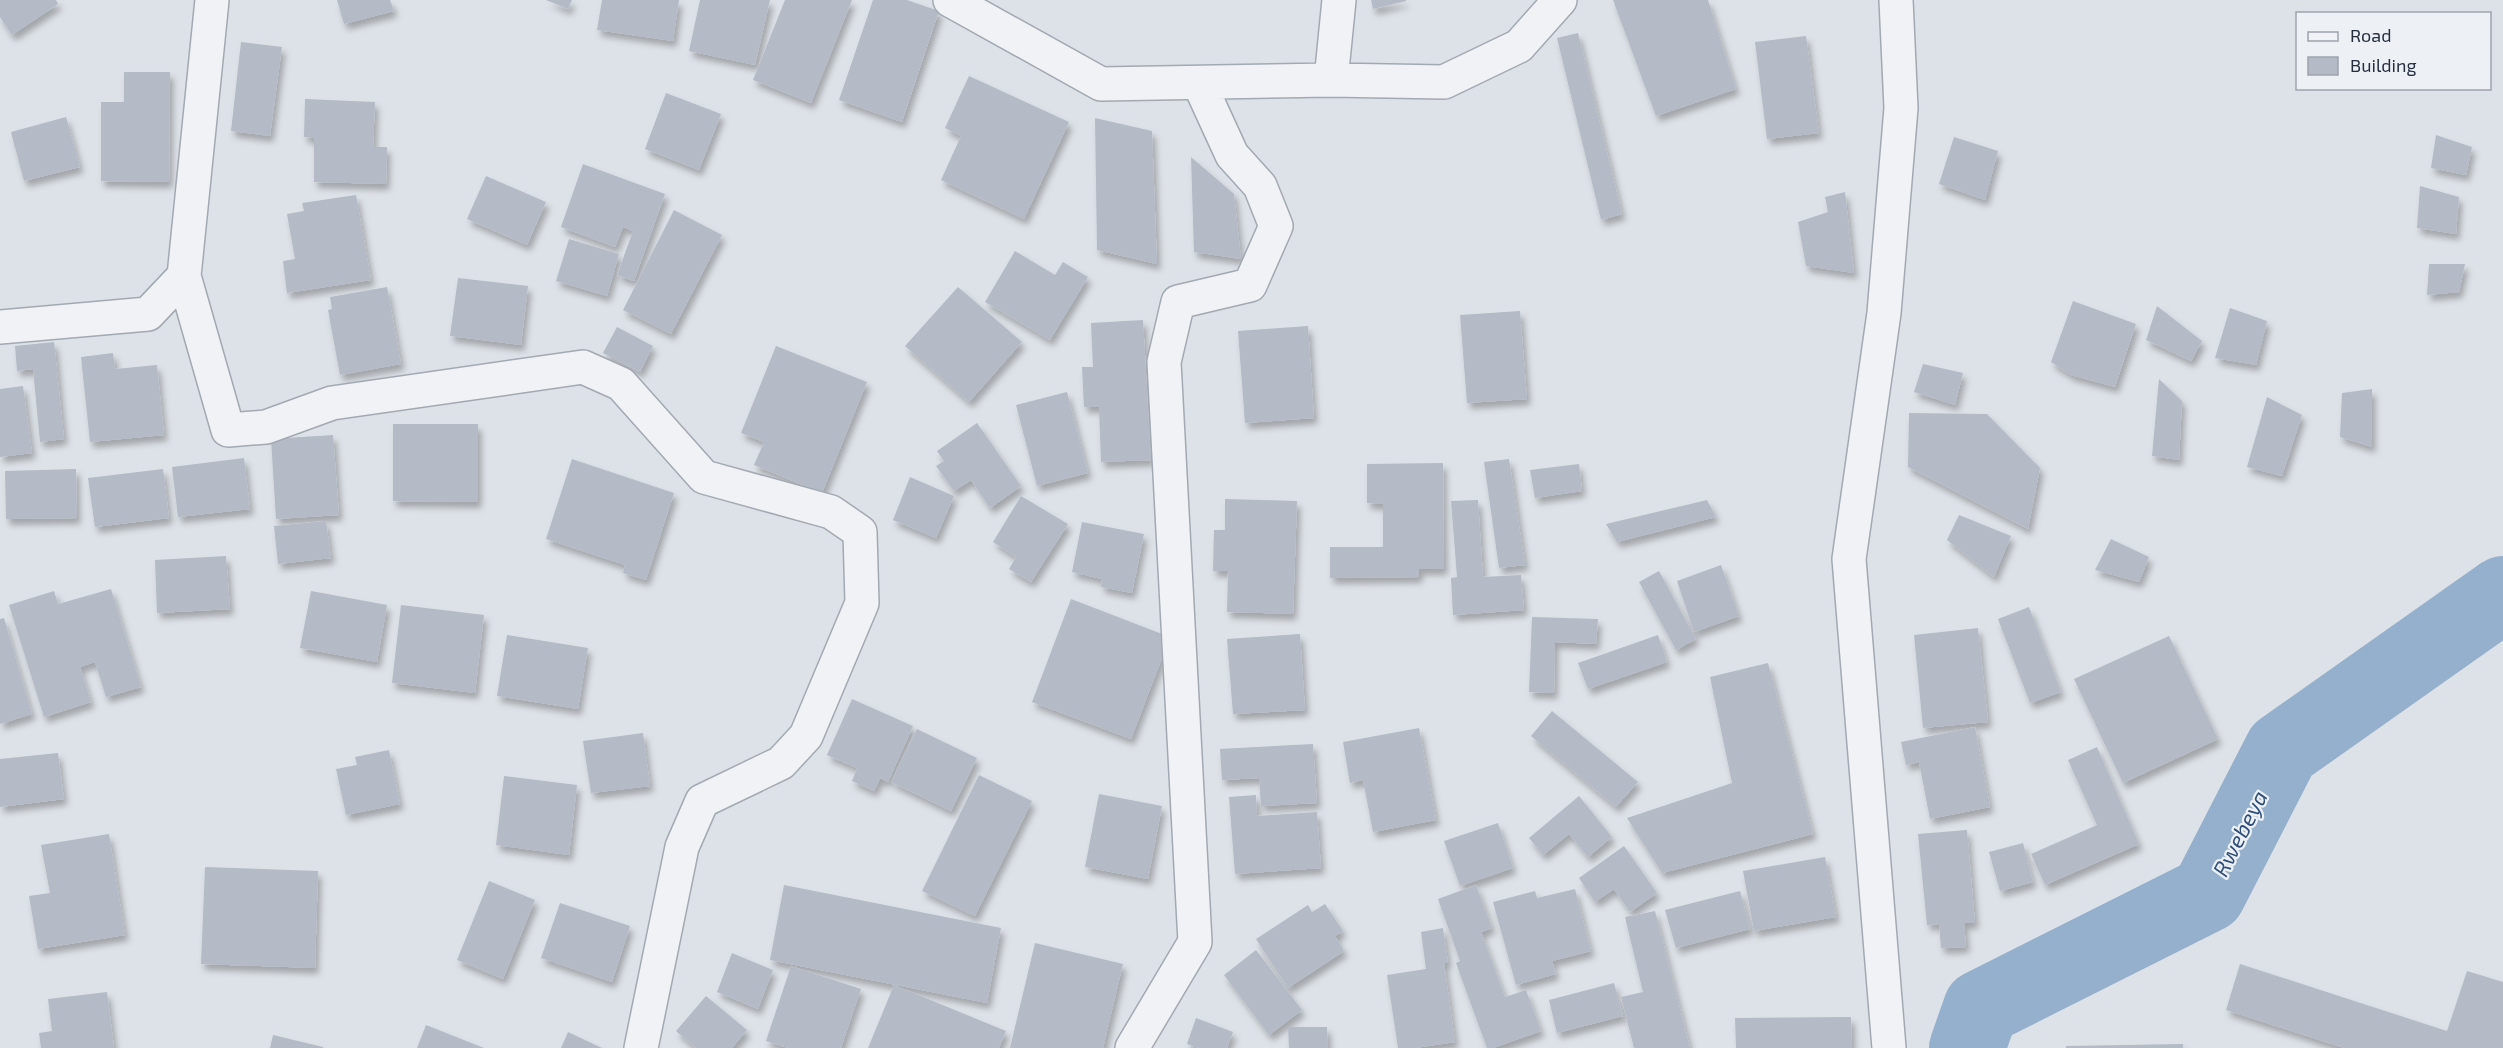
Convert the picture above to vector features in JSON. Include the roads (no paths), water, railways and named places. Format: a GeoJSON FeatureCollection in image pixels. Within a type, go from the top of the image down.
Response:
{"type":"FeatureCollection","features":[{"type":"Feature","properties":{"kind":"street"},"geometry":{"type":"LineString","coordinates":[[212,0],[184,276],[228,430],[266,427],[332,403],[583,367],[621,384],[704,477],[831,512],[860,531],[862,603],[806,736],[780,764],[702,801],[682,847],[641,1048]]}},
{"type":"Feature","properties":{"kind":"street"},"geometry":{"type":"LineString","coordinates":[[950,0],[1101,84],[1331,80],[1443,82],[1519,46],[1560,0]]}},
{"type":"Feature","properties":{"kind":"street"},"geometry":{"type":"LineString","coordinates":[[1331,80],[1339,0]]}},
{"type":"Feature","properties":{"kind":"street"},"geometry":{"type":"LineString","coordinates":[[1889,1048],[1849,559],[1884,313],[1901,108],[1896,0]]}},
{"type":"Feature","properties":{"kind":"street"},"geometry":{"type":"LineString","coordinates":[[1132,1048],[1195,942],[1164,362],[1178,302],[1250,285],[1276,226],[1260,186],[1232,155],[1199,83]]}},
{"type":"Feature","properties":{"kind":"street"},"geometry":{"type":"LineString","coordinates":[[0,327],[148,314],[184,276]]}},
{"type":"Feature","properties":{"kind":"waterway","name":"Rwebeya"},"geometry":{"type":"LineString","coordinates":[[1967,1048],[1981,1008],[2208,894],[2282,750],[2503,594]]}}]}
